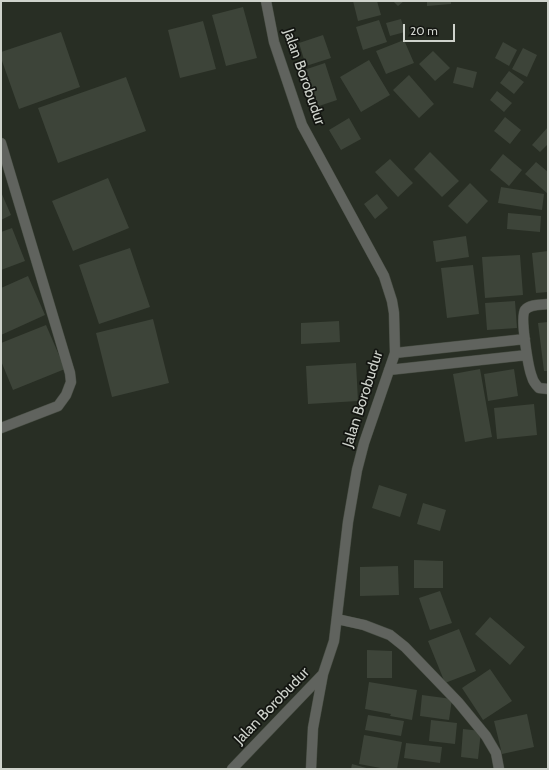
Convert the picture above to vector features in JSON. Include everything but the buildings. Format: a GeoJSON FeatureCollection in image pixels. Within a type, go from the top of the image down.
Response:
{"type":"FeatureCollection","features":[{"type":"Feature","properties":{"kind":"street","name":"Jalan Borobudur"},"geometry":{"type":"LineString","coordinates":[[232,769],[323,674],[334,640],[348,522],[357,470],[364,443],[395,353],[394,313],[392,301],[384,276],[302,125],[274,42],[266,1]]}},
{"type":"Feature","properties":{"kind":"street"},"geometry":{"type":"LineString","coordinates":[[1,143],[70,373],[71,382],[66,395],[58,406],[1,428]]}},
{"type":"Feature","properties":{"kind":"street"},"geometry":{"type":"LineString","coordinates":[[548,304],[530,306],[522,314],[524,339],[532,378],[539,388],[548,389]]}},
{"type":"Feature","properties":{"kind":"street"},"geometry":{"type":"LineString","coordinates":[[395,353],[524,339]]}},
{"type":"Feature","properties":{"kind":"street"},"geometry":{"type":"LineString","coordinates":[[389,370],[527,355]]}},
{"type":"Feature","properties":{"kind":"street"},"geometry":{"type":"LineString","coordinates":[[337,620],[364,625],[390,635],[405,647],[458,702],[486,736],[496,753],[499,769]]}},
{"type":"Feature","properties":{"kind":"street"},"geometry":{"type":"LineString","coordinates":[[311,769],[313,728],[323,674]]}}]}
